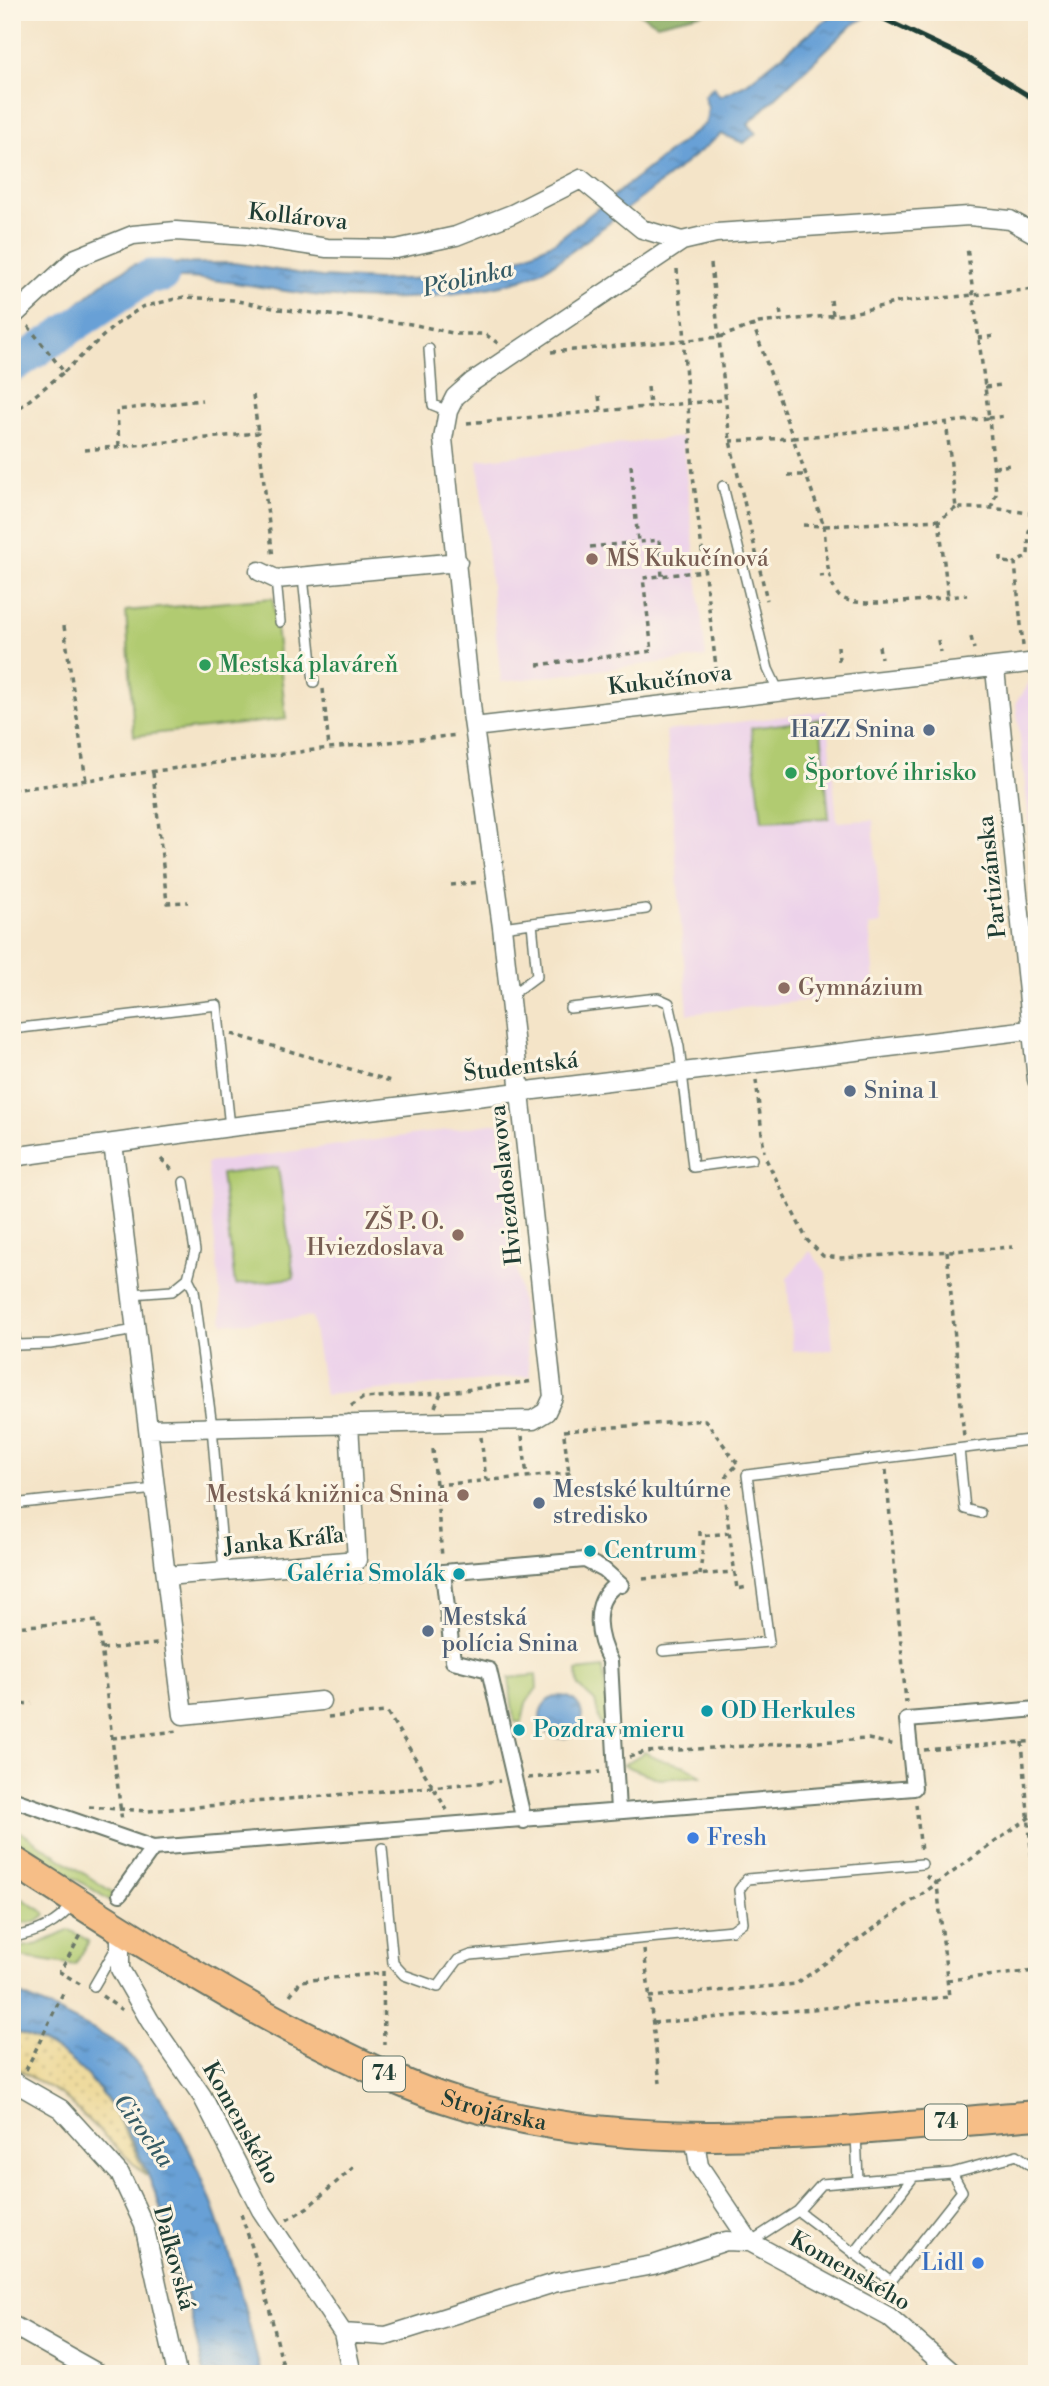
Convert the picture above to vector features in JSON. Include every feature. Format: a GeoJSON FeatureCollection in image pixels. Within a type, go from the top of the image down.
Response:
{"type":"FeatureCollection","features":[{"type":"Feature","properties":{"kind":"main road","name":"Strojárska"},"geometry":{"type":"LineString","coordinates":[[12,1860],[75,1900],[120,1934],[274,2020],[407,2085],[459,2103],[558,2124],[632,2133],[694,2136],[855,2129],[1037,2115]]}},
{"type":"Feature","properties":{"kind":"street","name":"Kollárova"},"geometry":{"type":"LineString","coordinates":[[20,321],[76,258],[133,235],[176,231],[247,236],[327,248],[396,249],[456,236],[512,214],[581,179],[642,229],[682,241]]}},
{"type":"Feature","properties":{"kind":"street"},"geometry":{"type":"LineString","coordinates":[[475,730],[443,439],[448,411],[464,388],[512,357],[558,322],[682,241],[716,233],[969,216],[1010,220],[1037,235]]}},
{"type":"Feature","properties":{"kind":"street"},"geometry":{"type":"LineString","coordinates":[[259,571],[276,579],[458,562]]}},
{"type":"Feature","properties":{"kind":"street","name":"Kukučínova"},"geometry":{"type":"LineString","coordinates":[[475,730],[779,692],[995,669],[1030,657]]}},
{"type":"Feature","properties":{"kind":"street","name":"Partizánska"},"geometry":{"type":"LineString","coordinates":[[995,669],[1037,1080]]}},
{"type":"Feature","properties":{"kind":"street","name":"Hviezdoslavova"},"geometry":{"type":"LineString","coordinates":[[475,730],[502,927],[553,1397],[546,1412],[527,1420]]}},
{"type":"Feature","properties":{"kind":"street","name":"Študentská"},"geometry":{"type":"LineString","coordinates":[[12,1157],[230,1127],[1034,1030]]}},
{"type":"Feature","properties":{"kind":"street"},"geometry":{"type":"LineString","coordinates":[[113,1143],[183,1715],[320,1710]]}},
{"type":"Feature","properties":{"kind":"street"},"geometry":{"type":"LineString","coordinates":[[148,1429],[212,1427],[348,1416],[527,1420]]}},
{"type":"Feature","properties":{"kind":"street","name":"Janka Kráľa"},"geometry":{"type":"LineString","coordinates":[[166,1576],[357,1560],[348,1416]]}},
{"type":"Feature","properties":{"kind":"street"},"geometry":{"type":"LineString","coordinates":[[524,1821],[489,1670],[453,1661],[443,1572],[585,1560],[604,1570],[617,1586],[605,1594],[599,1608],[600,1643],[610,1661],[618,1811]]}},
{"type":"Feature","properties":{"kind":"street"},"geometry":{"type":"LineString","coordinates":[[12,1798],[153,1849],[914,1788],[907,1720],[1037,1709]]}},
{"type":"Feature","properties":{"kind":"street"},"geometry":{"type":"LineString","coordinates":[[120,1894],[153,1849]]}},
{"type":"Feature","properties":{"kind":"street","name":"Komenského"},"geometry":{"type":"LineString","coordinates":[[120,1934],[120,1969],[150,2021],[202,2096],[274,2229],[342,2333],[352,2374]]}},
{"type":"Feature","properties":{"kind":"street","name":"Daľkovská"},"geometry":{"type":"LineString","coordinates":[[12,2081],[61,2109],[120,2174],[144,2225],[177,2374]]}},
{"type":"Feature","properties":{"kind":"street","name":"Komenského"},"geometry":{"type":"LineString","coordinates":[[694,2136],[699,2166],[750,2242],[889,2317],[954,2374]]}},
{"type":"Feature","properties":{"kind":"street"},"geometry":{"type":"LineString","coordinates":[[342,2333],[386,2336],[554,2283],[653,2265],[726,2241],[750,2242]]}},
{"type":"Feature","properties":{"kind":"street"},"geometry":{"type":"LineString","coordinates":[[12,2325],[99,2374]]}},
{"type":"Feature","properties":{"kind":"lane"},"geometry":{"type":"LineString","coordinates":[[429,349],[433,404],[448,411]]}},
{"type":"Feature","properties":{"kind":"lane"},"geometry":{"type":"LineString","coordinates":[[723,486],[768,669],[779,692]]}},
{"type":"Feature","properties":{"kind":"lane"},"geometry":{"type":"LineString","coordinates":[[303,577],[314,682]]}},
{"type":"Feature","properties":{"kind":"lane"},"geometry":{"type":"LineString","coordinates":[[276,579],[280,622]]}},
{"type":"Feature","properties":{"kind":"lane"},"geometry":{"type":"LineString","coordinates":[[502,927],[646,909]]}},
{"type":"Feature","properties":{"kind":"lane"},"geometry":{"type":"LineString","coordinates":[[510,996],[537,976],[532,923]]}},
{"type":"Feature","properties":{"kind":"lane"},"geometry":{"type":"LineString","coordinates":[[570,1008],[658,998],[669,1003],[682,1072],[693,1167],[752,1159]]}},
{"type":"Feature","properties":{"kind":"lane"},"geometry":{"type":"LineString","coordinates":[[12,1029],[216,1005],[230,1127]]}},
{"type":"Feature","properties":{"kind":"lane"},"geometry":{"type":"LineString","coordinates":[[132,1294],[172,1291],[188,1278],[195,1251],[184,1182]]}},
{"type":"Feature","properties":{"kind":"lane"},"geometry":{"type":"LineString","coordinates":[[188,1278],[194,1290],[212,1427],[224,1571]]}},
{"type":"Feature","properties":{"kind":"lane"},"geometry":{"type":"LineString","coordinates":[[12,1312],[16,1345],[50,1344],[136,1330]]}},
{"type":"Feature","properties":{"kind":"lane"},"geometry":{"type":"LineString","coordinates":[[663,1651],[769,1642],[747,1475],[962,1445],[1037,1439]]}},
{"type":"Feature","properties":{"kind":"lane"},"geometry":{"type":"LineString","coordinates":[[962,1445],[965,1509],[980,1513]]}},
{"type":"Feature","properties":{"kind":"lane"},"geometry":{"type":"LineString","coordinates":[[12,1504],[155,1489]]}},
{"type":"Feature","properties":{"kind":"lane"},"geometry":{"type":"LineString","coordinates":[[382,1848],[393,1962],[404,1975],[438,1987],[458,1960],[471,1955],[732,1930],[743,1922],[739,1891],[747,1879],[922,1864]]}},
{"type":"Feature","properties":{"kind":"lane"},"geometry":{"type":"LineString","coordinates":[[12,1937],[30,1934],[61,1920],[75,1900]]}},
{"type":"Feature","properties":{"kind":"lane"},"geometry":{"type":"LineString","coordinates":[[94,1989],[120,1934]]}},
{"type":"Feature","properties":{"kind":"lane"},"geometry":{"type":"LineString","coordinates":[[855,2129],[858,2180]]}},
{"type":"Feature","properties":{"kind":"lane"},"geometry":{"type":"LineString","coordinates":[[750,2242],[798,2211],[822,2184],[951,2173],[1017,2155],[1037,2170]]}},
{"type":"Feature","properties":{"kind":"lane"},"geometry":{"type":"LineString","coordinates":[[798,2211],[891,2281],[962,2191],[951,2173]]}},
{"type":"Feature","properties":{"kind":"lane"},"geometry":{"type":"LineString","coordinates":[[854,2255],[914,2176]]}},
{"type":"Feature","properties":{"kind":"path"},"geometry":{"type":"LineString","coordinates":[[967,247],[994,467],[996,494],[991,508]]}},
{"type":"Feature","properties":{"kind":"path"},"geometry":{"type":"LineString","coordinates":[[710,264],[730,441],[767,602]]}},
{"type":"Feature","properties":{"kind":"path"},"geometry":{"type":"LineString","coordinates":[[677,269],[704,571],[717,675]]}},
{"type":"Feature","properties":{"kind":"path"},"geometry":{"type":"LineString","coordinates":[[547,352],[720,337],[753,324],[833,315],[900,302],[1037,289]]}},
{"type":"Feature","properties":{"kind":"path"},"geometry":{"type":"LineString","coordinates":[[12,414],[64,372],[114,326],[142,307],[184,297],[208,297],[314,314],[411,324],[457,334],[485,334],[512,357]]}},
{"type":"Feature","properties":{"kind":"path"},"geometry":{"type":"LineString","coordinates":[[831,300],[833,315]]}},
{"type":"Feature","properties":{"kind":"path"},"geometry":{"type":"LineString","coordinates":[[780,310],[782,320]]}},
{"type":"Feature","properties":{"kind":"path"},"geometry":{"type":"LineString","coordinates":[[20,321],[64,372]]}},
{"type":"Feature","properties":{"kind":"path"},"geometry":{"type":"LineString","coordinates":[[753,324],[824,526],[831,575],[837,594],[854,602],[967,595]]}},
{"type":"Feature","properties":{"kind":"path"},"geometry":{"type":"LineString","coordinates":[[978,338],[996,336]]}},
{"type":"Feature","properties":{"kind":"path"},"geometry":{"type":"LineString","coordinates":[[985,387],[1002,385]]}},
{"type":"Feature","properties":{"kind":"path"},"geometry":{"type":"LineString","coordinates":[[648,387],[650,405]]}},
{"type":"Feature","properties":{"kind":"path"},"geometry":{"type":"LineString","coordinates":[[253,395],[276,579]]}},
{"type":"Feature","properties":{"kind":"path"},"geometry":{"type":"LineString","coordinates":[[599,396],[601,410]]}},
{"type":"Feature","properties":{"kind":"path"},"geometry":{"type":"LineString","coordinates":[[119,446],[117,410],[202,400]]}},
{"type":"Feature","properties":{"kind":"path"},"geometry":{"type":"LineString","coordinates":[[467,423],[724,400]]}},
{"type":"Feature","properties":{"kind":"path"},"geometry":{"type":"LineString","coordinates":[[730,441],[793,438],[1006,416]]}},
{"type":"Feature","properties":{"kind":"path"},"geometry":{"type":"LineString","coordinates":[[946,421],[956,508]]}},
{"type":"Feature","properties":{"kind":"path"},"geometry":{"type":"LineString","coordinates":[[85,450],[258,433]]}},
{"type":"Feature","properties":{"kind":"path"},"geometry":{"type":"LineString","coordinates":[[631,465],[638,542]]}},
{"type":"Feature","properties":{"kind":"path"},"geometry":{"type":"LineString","coordinates":[[994,467],[1012,465]]}},
{"type":"Feature","properties":{"kind":"path"},"geometry":{"type":"LineString","coordinates":[[788,475],[805,474]]}},
{"type":"Feature","properties":{"kind":"path"},"geometry":{"type":"LineString","coordinates":[[803,525],[939,520],[956,508],[991,508],[1037,515],[1029,531],[1028,556],[1015,563],[1001,562],[1001,556]]}},
{"type":"Feature","properties":{"kind":"path"},"geometry":{"type":"LineString","coordinates":[[939,520],[948,596]]}},
{"type":"Feature","properties":{"kind":"path"},"geometry":{"type":"LineString","coordinates":[[590,547],[659,540],[662,576]]}},
{"type":"Feature","properties":{"kind":"path"},"geometry":{"type":"LineString","coordinates":[[1015,563],[1030,657]]}},
{"type":"Feature","properties":{"kind":"path"},"geometry":{"type":"LineString","coordinates":[[537,665],[652,651],[643,578],[704,571]]}},
{"type":"Feature","properties":{"kind":"path"},"geometry":{"type":"LineString","coordinates":[[819,576],[831,575]]}},
{"type":"Feature","properties":{"kind":"path"},"geometry":{"type":"LineString","coordinates":[[64,626],[86,781]]}},
{"type":"Feature","properties":{"kind":"path"},"geometry":{"type":"LineString","coordinates":[[971,637],[974,649]]}},
{"type":"Feature","properties":{"kind":"path"},"geometry":{"type":"LineString","coordinates":[[938,640],[940,652]]}},
{"type":"Feature","properties":{"kind":"path"},"geometry":{"type":"LineString","coordinates":[[838,646],[839,661]]}},
{"type":"Feature","properties":{"kind":"path"},"geometry":{"type":"LineString","coordinates":[[879,646],[880,658]]}},
{"type":"Feature","properties":{"kind":"path"},"geometry":{"type":"LineString","coordinates":[[12,790],[475,730]]}},
{"type":"Feature","properties":{"kind":"path"},"geometry":{"type":"LineString","coordinates":[[153,773],[167,904],[188,902]]}},
{"type":"Feature","properties":{"kind":"path"},"geometry":{"type":"LineString","coordinates":[[219,1030],[394,1082]]}},
{"type":"Feature","properties":{"kind":"path"},"geometry":{"type":"LineString","coordinates":[[756,1086],[764,1152],[772,1175],[807,1240],[823,1256],[841,1258],[1013,1247]]}},
{"type":"Feature","properties":{"kind":"path"},"geometry":{"type":"LineString","coordinates":[[161,1159],[184,1182]]}},
{"type":"Feature","properties":{"kind":"path"},"geometry":{"type":"LineString","coordinates":[[947,1251],[962,1445]]}},
{"type":"Feature","properties":{"kind":"path"},"geometry":{"type":"LineString","coordinates":[[348,1416],[363,1398],[441,1393],[537,1380]]}},
{"type":"Feature","properties":{"kind":"path"},"geometry":{"type":"LineString","coordinates":[[432,1415],[441,1393]]}},
{"type":"Feature","properties":{"kind":"path"},"geometry":{"type":"LineString","coordinates":[[527,1420],[527,1476]]}},
{"type":"Feature","properties":{"kind":"path"},"geometry":{"type":"LineString","coordinates":[[436,1485],[569,1474],[564,1433],[705,1420],[738,1464],[727,1475],[724,1494],[737,1589]]}},
{"type":"Feature","properties":{"kind":"path"},"geometry":{"type":"LineString","coordinates":[[479,1421],[486,1480]]}},
{"type":"Feature","properties":{"kind":"path"},"geometry":{"type":"LineString","coordinates":[[359,1582],[443,1572],[433,1449]]}},
{"type":"Feature","properties":{"kind":"path"},"geometry":{"type":"LineString","coordinates":[[884,1458],[907,1720]]}},
{"type":"Feature","properties":{"kind":"path"},"geometry":{"type":"LineString","coordinates":[[700,1531],[700,1536],[729,1533]]}},
{"type":"Feature","properties":{"kind":"path"},"geometry":{"type":"LineString","coordinates":[[700,1575],[704,1536]]}},
{"type":"Feature","properties":{"kind":"path"},"geometry":{"type":"LineString","coordinates":[[643,1579],[734,1572]]}},
{"type":"Feature","properties":{"kind":"path"},"geometry":{"type":"LineString","coordinates":[[12,1627],[99,1621],[124,1838]]}},
{"type":"Feature","properties":{"kind":"path"},"geometry":{"type":"LineString","coordinates":[[102,1649],[158,1644]]}},
{"type":"Feature","properties":{"kind":"path"},"geometry":{"type":"LineString","coordinates":[[12,1705],[32,1703]]}},
{"type":"Feature","properties":{"kind":"path"},"geometry":{"type":"LineString","coordinates":[[320,1710],[387,1712],[455,1824]]}},
{"type":"Feature","properties":{"kind":"path"},"geometry":{"type":"LineString","coordinates":[[112,1738],[182,1731]]}},
{"type":"Feature","properties":{"kind":"path"},"geometry":{"type":"LineString","coordinates":[[1022,1742],[1037,1920]]}},
{"type":"Feature","properties":{"kind":"path"},"geometry":{"type":"LineString","coordinates":[[653,2023],[949,1997],[937,1884],[922,1872],[914,1788]]}},
{"type":"Feature","properties":{"kind":"path"},"geometry":{"type":"LineString","coordinates":[[649,1997],[796,1984],[1030,1817]]}},
{"type":"Feature","properties":{"kind":"path"},"geometry":{"type":"LineString","coordinates":[[82,1933],[61,1972],[83,1985]]}},
{"type":"Feature","properties":{"kind":"path"},"geometry":{"type":"LineString","coordinates":[[642,1939],[660,2083]]}},
{"type":"Feature","properties":{"kind":"path"},"geometry":{"type":"LineString","coordinates":[[947,1980],[1037,1971]]}},
{"type":"Feature","properties":{"kind":"path"},"geometry":{"type":"LineString","coordinates":[[290,1995],[301,1981],[383,1973],[384,2044]]}},
{"type":"Feature","properties":{"kind":"path"},"geometry":{"type":"LineString","coordinates":[[94,1989],[124,2012]]}},
{"type":"Feature","properties":{"kind":"path"},"geometry":{"type":"LineString","coordinates":[[29,2065],[63,1993]]}},
{"type":"Feature","properties":{"kind":"path"},"geometry":{"type":"LineString","coordinates":[[274,2229],[308,2207],[355,2166]]}},
{"type":"Feature","properties":{"kind":"path"},"geometry":{"type":"LineString","coordinates":[[238,2206],[261,2274],[285,2374]]}},
{"type":"Feature","properties":{"kind":"shaded area","name":"MŠ Kukučínová"},"geometry":{"type":"Polygon","coordinates":[[[682,437],[706,657],[501,682],[478,460],[682,437]]]}},
{"type":"Feature","properties":{"kind":"shaded area"},"geometry":{"type":"Polygon","coordinates":[[[1037,674],[1037,895],[1016,702],[1037,674]]]}},
{"type":"Feature","properties":{"kind":"shaded area"},"geometry":{"type":"Polygon","coordinates":[[[827,711],[837,822],[873,820],[881,924],[869,926],[875,993],[688,1014],[666,731],[827,711]]]}},
{"type":"Feature","properties":{"kind":"shaded area"},"geometry":{"type":"Polygon","coordinates":[[[499,1123],[530,1376],[325,1395],[312,1317],[223,1324],[207,1163],[499,1123]]]}},
{"type":"Feature","properties":{"kind":"shaded area"},"geometry":{"type":"Polygon","coordinates":[[[810,1251],[826,1272],[833,1350],[793,1351],[787,1278],[810,1251]]]}},
{"type":"Feature","properties":{"kind":"green space"},"geometry":{"type":"Polygon","coordinates":[[[637,12],[709,12],[657,24],[637,12]]]}},
{"type":"Feature","properties":{"kind":"green space","name":"Mestská plaváreň"},"geometry":{"type":"Polygon","coordinates":[[[273,598],[286,719],[134,736],[126,611],[273,598]]]}},
{"type":"Feature","properties":{"kind":"green space","name":"Športové ihrisko"},"geometry":{"type":"Polygon","coordinates":[[[820,719],[829,818],[762,821],[751,728],[820,719]]]}},
{"type":"Feature","properties":{"kind":"green space"},"geometry":{"type":"Polygon","coordinates":[[[278,1167],[294,1278],[235,1285],[221,1174],[278,1167]]]}},
{"type":"Feature","properties":{"kind":"green space"},"geometry":{"type":"Polygon","coordinates":[[[603,1668],[609,1723],[600,1724],[595,1701],[578,1686],[577,1671],[603,1668]]]}},
{"type":"Feature","properties":{"kind":"green space"},"geometry":{"type":"Polygon","coordinates":[[[536,1675],[537,1688],[526,1703],[522,1722],[514,1722],[509,1678],[536,1675]]]}},
{"type":"Feature","properties":{"kind":"green space"},"geometry":{"type":"Polygon","coordinates":[[[645,1752],[652,1757],[686,1766],[701,1776],[660,1779],[623,1765],[645,1752]]]}},
{"type":"Feature","properties":{"kind":"green space"},"geometry":{"type":"Polygon","coordinates":[[[12,1826],[115,1894],[111,1901],[12,1839],[12,1826]]]}},
{"type":"Feature","properties":{"kind":"green space"},"geometry":{"type":"Polygon","coordinates":[[[12,1892],[46,1915],[37,1922],[12,1923],[12,1892]]]}},
{"type":"Feature","properties":{"kind":"green space"},"geometry":{"type":"Polygon","coordinates":[[[70,1930],[89,1941],[75,1965],[12,1956],[12,1949],[39,1944],[70,1930]]]}},
{"type":"Feature","properties":{"kind":"sand"},"geometry":{"type":"Polygon","coordinates":[[[12,2031],[38,2040],[60,2052],[80,2068],[111,2106],[146,2176],[62,2095],[12,2066],[12,2031]]]}},
{"type":"Feature","properties":{"kind":"water"},"geometry":{"type":"Polygon","coordinates":[[[836,12],[875,12],[851,26],[748,124],[756,133],[744,143],[721,134],[583,243],[523,279],[440,295],[369,299],[302,294],[186,278],[148,282],[128,290],[92,312],[12,381],[12,360],[104,282],[135,264],[234,263],[321,277],[377,280],[437,278],[511,262],[555,242],[706,123],[708,108],[704,96],[713,87],[720,96],[746,84],[836,12]]]}},
{"type":"Feature","properties":{"kind":"water"},"geometry":{"type":"Polygon","coordinates":[[[561,1696],[576,1702],[582,1717],[576,1732],[561,1738],[546,1732],[540,1717],[546,1702],[561,1696]]]}},
{"type":"Feature","properties":{"kind":"water","name":"Cirocha"},"geometry":{"type":"Polygon","coordinates":[[[12,1992],[72,2019],[118,2044],[152,2085],[175,2122],[212,2204],[240,2290],[261,2374],[204,2374],[182,2278],[166,2225],[147,2172],[123,2124],[93,2082],[56,2050],[12,2031],[12,1992]]]}},
{"type":"Feature","properties":{"kind":"waterway","name":"Pčolinka"},"geometry":{"type":"LineString","coordinates":[[12,367],[149,276],[163,276]]}},
{"type":"Feature","properties":{"kind":"railway"},"geometry":{"type":"LineString","coordinates":[[869,12],[967,58],[1037,101]]}},
{"type":"Feature","properties":{"kind":"place","name":"MŠ Kukučínová"},"geometry":{"type":"Point","coordinates":[592,559]}},
{"type":"Feature","properties":{"kind":"place","name":"Mestská plaváreň"},"geometry":{"type":"Point","coordinates":[205,665]}},
{"type":"Feature","properties":{"kind":"place","name":"HaZZ Snina"},"geometry":{"type":"Point","coordinates":[929,730]}},
{"type":"Feature","properties":{"kind":"place","name":"Športové ihrisko"},"geometry":{"type":"Point","coordinates":[791,773]}},
{"type":"Feature","properties":{"kind":"place","name":"Gymnázium"},"geometry":{"type":"Point","coordinates":[784,988]}},
{"type":"Feature","properties":{"kind":"place","name":"Snina 1"},"geometry":{"type":"Point","coordinates":[850,1091]}},
{"type":"Feature","properties":{"kind":"place","name":"ZŠ P. O. Hviezdoslava"},"geometry":{"type":"Point","coordinates":[458,1235]}},
{"type":"Feature","properties":{"kind":"place","name":"Mestská knižnica Snina"},"geometry":{"type":"Point","coordinates":[463,1495]}},
{"type":"Feature","properties":{"kind":"place","name":"Mestské kultúrne stredisko"},"geometry":{"type":"Point","coordinates":[539,1503]}},
{"type":"Feature","properties":{"kind":"place","name":"Centrum"},"geometry":{"type":"Point","coordinates":[590,1551]}},
{"type":"Feature","properties":{"kind":"place","name":"Galéria Smolák"},"geometry":{"type":"Point","coordinates":[459,1574]}},
{"type":"Feature","properties":{"kind":"place","name":"Mestská polícia Snina"},"geometry":{"type":"Point","coordinates":[428,1631]}},
{"type":"Feature","properties":{"kind":"place","name":"OD Herkules"},"geometry":{"type":"Point","coordinates":[707,1711]}},
{"type":"Feature","properties":{"kind":"place","name":"Pozdrav mieru"},"geometry":{"type":"Point","coordinates":[519,1730]}},
{"type":"Feature","properties":{"kind":"place","name":"Fresh"},"geometry":{"type":"Point","coordinates":[693,1838]}},
{"type":"Feature","properties":{"kind":"place","name":"Lidl"},"geometry":{"type":"Point","coordinates":[978,2263]}}]}
